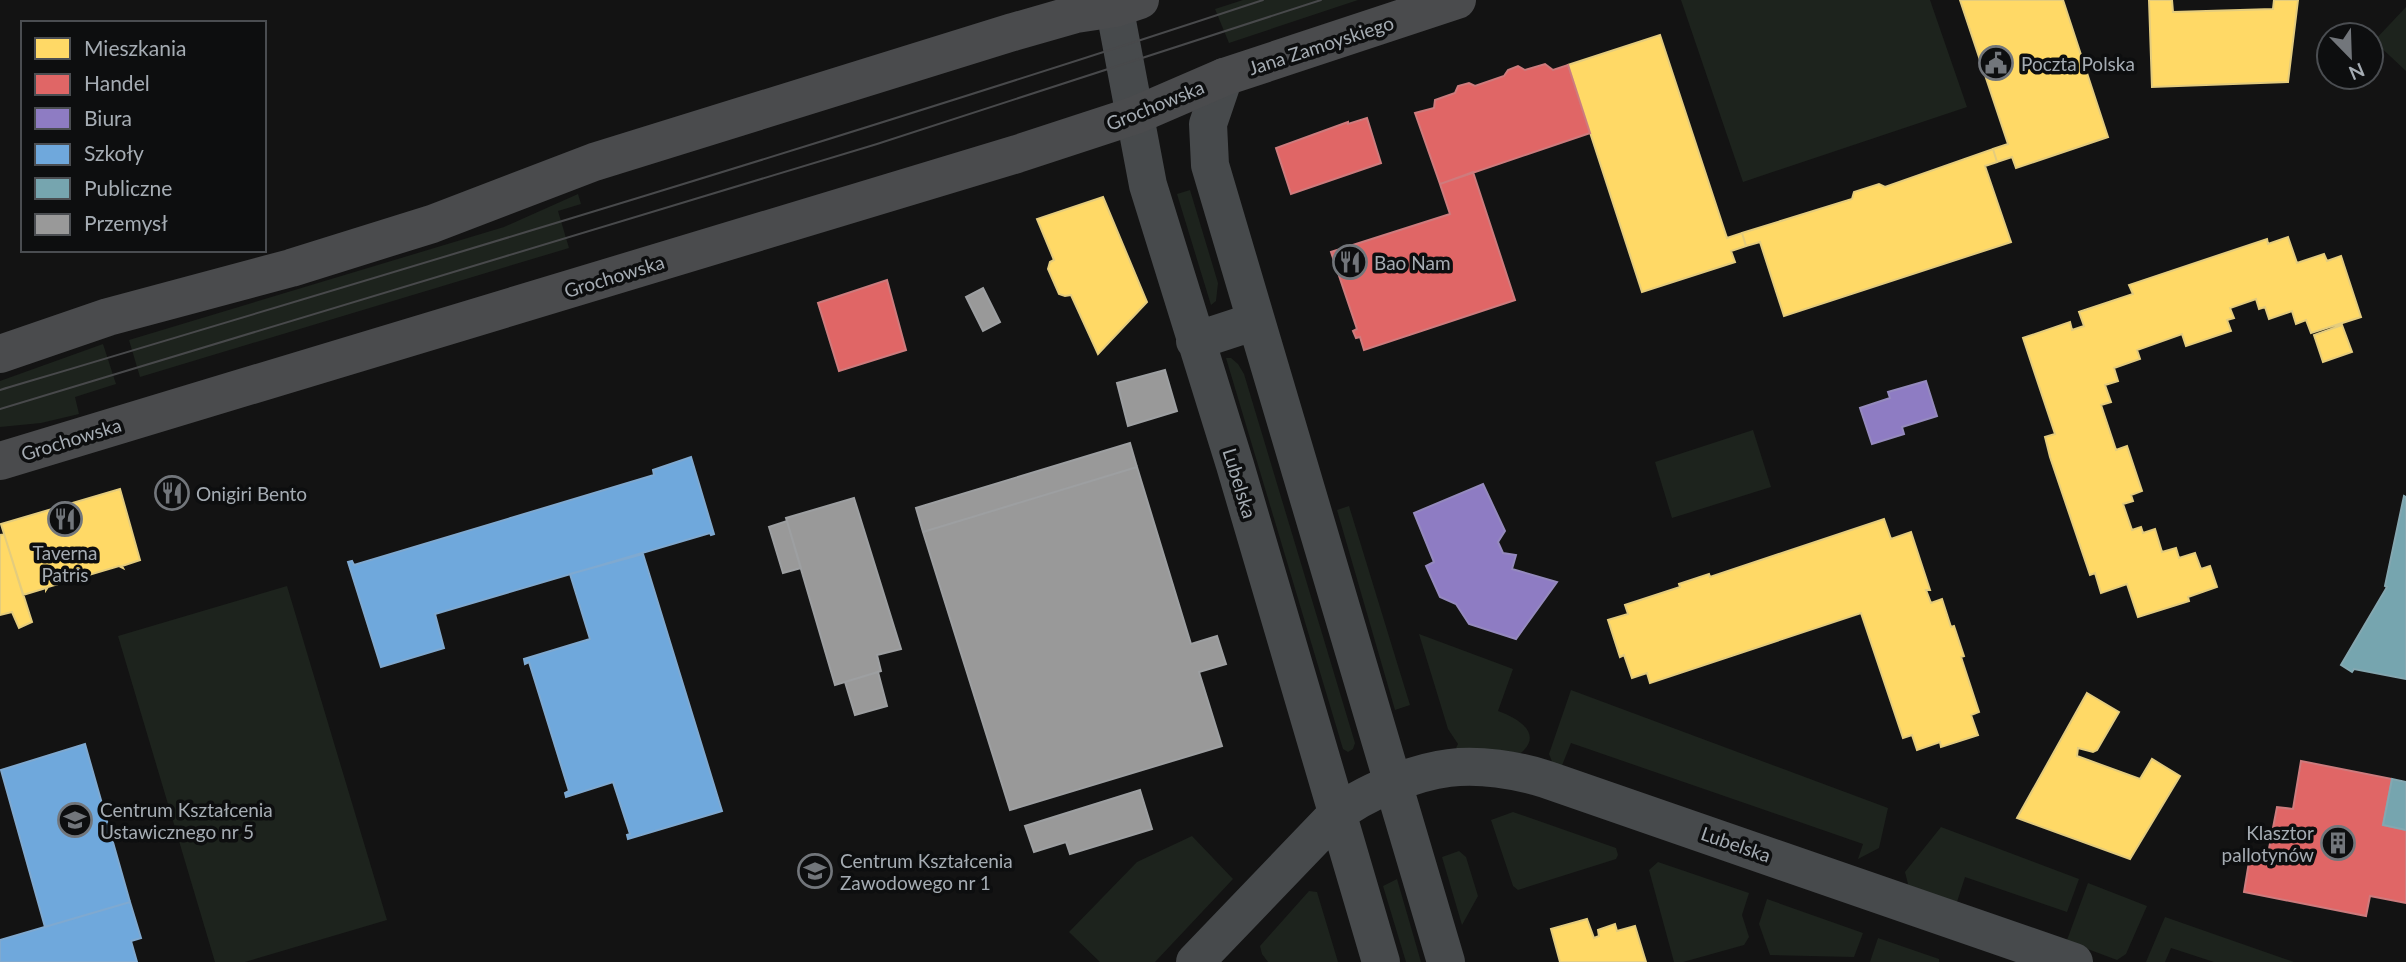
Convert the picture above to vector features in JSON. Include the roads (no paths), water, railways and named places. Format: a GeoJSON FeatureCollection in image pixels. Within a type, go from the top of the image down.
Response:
{"type":"FeatureCollection","features":[{"type":"Feature","properties":{"kind":"main road","name":"Jana Zamoyskiego"},"geometry":{"type":"LineString","coordinates":[[1224,77],[1458,0]]}},
{"type":"Feature","properties":{"kind":"main road"},"geometry":{"type":"LineString","coordinates":[[0,354],[117,314],[267,274],[432,224],[607,158],[1013,32],[1123,3]]}},
{"type":"Feature","properties":{"kind":"main road","name":"Grochowska"},"geometry":{"type":"LineString","coordinates":[[0,461],[1017,154],[1136,115],[1224,77]]}},
{"type":"Feature","properties":{"kind":"street","name":"Lubelska"},"geometry":{"type":"LineString","coordinates":[[1123,3],[1136,115],[1148,185],[1235,465],[1381,962]]}},
{"type":"Feature","properties":{"kind":"street"},"geometry":{"type":"LineString","coordinates":[[1224,77],[1208,124],[1210,165],[1446,962]]}},
{"type":"Feature","properties":{"kind":"street"},"geometry":{"type":"LineString","coordinates":[[1195,341],[1256,321]]}},
{"type":"Feature","properties":{"kind":"street","name":"Lubelska"},"geometry":{"type":"LineString","coordinates":[[1195,962],[1336,815],[1352,802],[1393,783],[1448,768],[1476,768],[1532,775],[2074,962]]}},
{"type":"Feature","properties":{"kind":"tram line"},"geometry":{"type":"LineString","coordinates":[[0,390],[791,151],[1263,0]]}},
{"type":"Feature","properties":{"kind":"tram line"},"geometry":{"type":"LineString","coordinates":[[0,409],[877,144],[1321,0]]}},
{"type":"Feature","properties":{"kind":"place","name":"Poczta Polska"},"geometry":{"type":"Point","coordinates":[1996,63]}},
{"type":"Feature","properties":{"kind":"place","name":"Bao Nam"},"geometry":{"type":"Point","coordinates":[1350,262]}},
{"type":"Feature","properties":{"kind":"place","name":"Onigiri Bento"},"geometry":{"type":"Point","coordinates":[172,493]}},
{"type":"Feature","properties":{"kind":"place","name":"Taverna Patris"},"geometry":{"type":"Point","coordinates":[65,519]}},
{"type":"Feature","properties":{"kind":"place","name":"Centrum Kształcenia Ustawicznego nr 5"},"geometry":{"type":"Point","coordinates":[75,820]}},
{"type":"Feature","properties":{"kind":"place","name":"Klasztor pallotynów"},"geometry":{"type":"Point","coordinates":[2338,843]}},
{"type":"Feature","properties":{"kind":"place","name":"Centrum Kształcenia Zawodowego nr 1"},"geometry":{"type":"Point","coordinates":[815,871]}}]}
